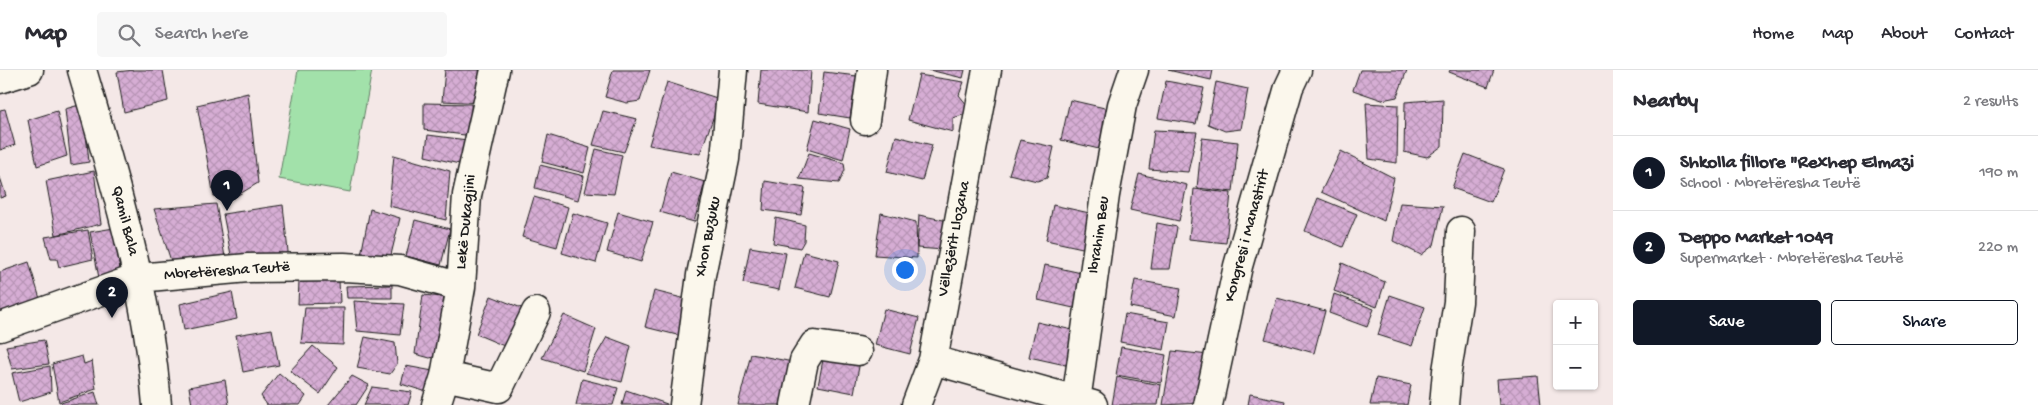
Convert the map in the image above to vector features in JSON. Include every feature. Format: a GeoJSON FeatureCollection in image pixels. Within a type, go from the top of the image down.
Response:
{"type":"FeatureCollection","features":[{"type":"Feature","properties":{"kind":"street"},"geometry":{"type":"LineString","coordinates":[[0,79],[29,70]]}},
{"type":"Feature","properties":{"kind":"street","name":"Qamil Bala"},"geometry":{"type":"LineString","coordinates":[[82,70],[113,176],[138,278],[157,405]]}},
{"type":"Feature","properties":{"kind":"street","name":"Lekë Dukagjini"},"geometry":{"type":"LineString","coordinates":[[436,405],[444,376],[461,287],[467,195],[495,70]]}},
{"type":"Feature","properties":{"kind":"street","name":"Xhon Buzuku"},"geometry":{"type":"LineString","coordinates":[[684,405],[701,275],[725,158],[733,70]]}},
{"type":"Feature","properties":{"kind":"street"},"geometry":{"type":"LineString","coordinates":[[865,120],[872,70]]}},
{"type":"Feature","properties":{"kind":"street","name":"Vëllezërit Llozana"},"geometry":{"type":"LineString","coordinates":[[916,405],[933,360],[987,70]]}},
{"type":"Feature","properties":{"kind":"street","name":"Ibrahim Beu"},"geometry":{"type":"LineString","coordinates":[[1084,403],[1105,195],[1122,105],[1134,70]]}},
{"type":"Feature","properties":{"kind":"street","name":"Kongresi i Manastirit"},"geometry":{"type":"LineString","coordinates":[[1208,405],[1238,266],[1289,87],[1297,70]]}},
{"type":"Feature","properties":{"kind":"street"},"geometry":{"type":"LineString","coordinates":[[1444,405],[1447,371],[1458,302],[1461,231]]}},
{"type":"Feature","properties":{"kind":"street","name":"Mbretëresha Teutë"},"geometry":{"type":"LineString","coordinates":[[0,327],[138,278],[248,268],[344,267],[400,270],[461,287]]}},
{"type":"Feature","properties":{"kind":"street"},"geometry":{"type":"LineString","coordinates":[[444,376],[499,388],[536,312]]}},
{"type":"Feature","properties":{"kind":"street"},"geometry":{"type":"LineString","coordinates":[[795,405],[804,361],[814,345],[858,351]]}},
{"type":"Feature","properties":{"kind":"street"},"geometry":{"type":"LineString","coordinates":[[933,360],[1084,403]]}},
{"type":"Feature","properties":{"kind":"green space"},"geometry":{"type":"Polygon","coordinates":[[[298,70],[372,70],[350,192],[279,179],[298,70]]]}},
{"type":"Feature","properties":{"kind":"building"},"geometry":{"type":"Polygon","coordinates":[[[163,70],[168,101],[124,112],[117,72],[163,70]]]}},
{"type":"Feature","properties":{"kind":"building"},"geometry":{"type":"Polygon","coordinates":[[[445,70],[487,70],[484,103],[442,101],[445,70]]]}},
{"type":"Feature","properties":{"kind":"building"},"geometry":{"type":"Polygon","coordinates":[[[613,70],[650,70],[640,101],[627,103],[605,97],[613,70]]]}},
{"type":"Feature","properties":{"kind":"building"},"geometry":{"type":"Polygon","coordinates":[[[761,70],[811,70],[808,112],[758,104],[761,70]]]}},
{"type":"Feature","properties":{"kind":"building"},"geometry":{"type":"Polygon","coordinates":[[[929,70],[965,70],[963,78],[929,70]]]}},
{"type":"Feature","properties":{"kind":"building"},"geometry":{"type":"Polygon","coordinates":[[[1168,70],[1213,70],[1211,80],[1168,70]]]}},
{"type":"Feature","properties":{"kind":"building"},"geometry":{"type":"Polygon","coordinates":[[[1360,70],[1407,70],[1397,97],[1382,100],[1353,90],[1360,70]]]}},
{"type":"Feature","properties":{"kind":"building"},"geometry":{"type":"Polygon","coordinates":[[[1450,70],[1494,70],[1488,87],[1449,72],[1450,70]]]}},
{"type":"Feature","properties":{"kind":"building"},"geometry":{"type":"Polygon","coordinates":[[[824,72],[857,76],[850,118],[819,113],[824,72]]]}},
{"type":"Feature","properties":{"kind":"building"},"geometry":{"type":"Polygon","coordinates":[[[919,75],[964,82],[959,95],[967,105],[966,114],[953,118],[953,132],[908,120],[919,75]]]}},
{"type":"Feature","properties":{"kind":"building"},"geometry":{"type":"Polygon","coordinates":[[[1166,81],[1204,88],[1196,124],[1158,118],[1166,81]]]}},
{"type":"Feature","properties":{"kind":"building"},"geometry":{"type":"Polygon","coordinates":[[[667,82],[720,99],[700,154],[649,145],[667,82]]]}},
{"type":"Feature","properties":{"kind":"building"},"geometry":{"type":"Polygon","coordinates":[[[1216,82],[1248,89],[1241,129],[1225,131],[1208,124],[1216,82]]]}},
{"type":"Feature","properties":{"kind":"building"},"geometry":{"type":"Polygon","coordinates":[[[248,93],[258,183],[233,198],[214,196],[197,105],[248,93]]]}},
{"type":"Feature","properties":{"kind":"building"},"geometry":{"type":"Polygon","coordinates":[[[1443,99],[1442,146],[1427,157],[1404,152],[1405,102],[1443,99]]]}},
{"type":"Feature","properties":{"kind":"building"},"geometry":{"type":"Polygon","coordinates":[[[1070,100],[1109,109],[1099,149],[1061,140],[1070,100]]]}},
{"type":"Feature","properties":{"kind":"building"},"geometry":{"type":"Polygon","coordinates":[[[424,103],[471,104],[473,136],[424,130],[424,103]]]}},
{"type":"Feature","properties":{"kind":"building"},"geometry":{"type":"Polygon","coordinates":[[[1366,103],[1398,105],[1397,163],[1369,159],[1366,103]]]}},
{"type":"Feature","properties":{"kind":"building"},"geometry":{"type":"Polygon","coordinates":[[[83,104],[89,162],[71,165],[65,109],[83,104]]]}},
{"type":"Feature","properties":{"kind":"building"},"geometry":{"type":"Polygon","coordinates":[[[5,109],[15,145],[0,150],[0,110],[5,109]]]}},
{"type":"Feature","properties":{"kind":"building"},"geometry":{"type":"Polygon","coordinates":[[[57,111],[67,156],[37,166],[28,120],[57,111]]]}},
{"type":"Feature","properties":{"kind":"building"},"geometry":{"type":"Polygon","coordinates":[[[603,111],[637,119],[624,152],[593,145],[603,111]]]}},
{"type":"Feature","properties":{"kind":"building"},"geometry":{"type":"Polygon","coordinates":[[[815,119],[850,129],[843,160],[807,149],[815,119]]]}},
{"type":"Feature","properties":{"kind":"building"},"geometry":{"type":"Polygon","coordinates":[[[1154,130],[1197,132],[1188,172],[1149,169],[1154,130]]]}},
{"type":"Feature","properties":{"kind":"building"},"geometry":{"type":"Polygon","coordinates":[[[428,135],[475,141],[468,166],[425,156],[428,135]]]}},
{"type":"Feature","properties":{"kind":"building"},"geometry":{"type":"Polygon","coordinates":[[[548,135],[590,148],[584,173],[542,162],[548,135]]]}},
{"type":"Feature","properties":{"kind":"building"},"geometry":{"type":"Polygon","coordinates":[[[896,136],[932,145],[922,181],[887,172],[896,136]]]}},
{"type":"Feature","properties":{"kind":"building"},"geometry":{"type":"Polygon","coordinates":[[[1202,138],[1238,142],[1233,192],[1197,188],[1202,138]]]}},
{"type":"Feature","properties":{"kind":"building"},"geometry":{"type":"Polygon","coordinates":[[[1020,140],[1054,147],[1047,178],[1037,181],[1009,174],[1020,140]]]}},
{"type":"Feature","properties":{"kind":"building"},"geometry":{"type":"Polygon","coordinates":[[[596,149],[622,155],[614,194],[585,192],[596,149]]]}},
{"type":"Feature","properties":{"kind":"building"},"geometry":{"type":"Polygon","coordinates":[[[1341,151],[1394,178],[1384,221],[1321,192],[1341,151]]]}},
{"type":"Feature","properties":{"kind":"building"},"geometry":{"type":"Polygon","coordinates":[[[809,153],[844,163],[845,170],[839,183],[799,179],[809,153]]]}},
{"type":"Feature","properties":{"kind":"building"},"geometry":{"type":"Polygon","coordinates":[[[1465,154],[1504,169],[1491,202],[1452,188],[1465,154]]]}},
{"type":"Feature","properties":{"kind":"building"},"geometry":{"type":"Polygon","coordinates":[[[394,155],[450,171],[446,220],[389,206],[394,155]]]}},
{"type":"Feature","properties":{"kind":"building"},"geometry":{"type":"Polygon","coordinates":[[[540,165],[584,176],[578,200],[535,188],[540,165]]]}},
{"type":"Feature","properties":{"kind":"building"},"geometry":{"type":"Polygon","coordinates":[[[94,171],[101,224],[56,235],[46,181],[94,171]]]}},
{"type":"Feature","properties":{"kind":"building"},"geometry":{"type":"Polygon","coordinates":[[[671,172],[705,182],[694,222],[660,212],[671,172]]]}},
{"type":"Feature","properties":{"kind":"building"},"geometry":{"type":"Polygon","coordinates":[[[1139,174],[1187,185],[1179,221],[1130,210],[1139,174]]]}},
{"type":"Feature","properties":{"kind":"building"},"geometry":{"type":"Polygon","coordinates":[[[0,177],[6,196],[0,198],[0,177]]]}},
{"type":"Feature","properties":{"kind":"building"},"geometry":{"type":"Polygon","coordinates":[[[765,181],[805,188],[801,215],[763,210],[765,181]]]}},
{"type":"Feature","properties":{"kind":"building"},"geometry":{"type":"Polygon","coordinates":[[[1194,189],[1231,193],[1226,243],[1189,239],[1194,189]]]}},
{"type":"Feature","properties":{"kind":"building"},"geometry":{"type":"Polygon","coordinates":[[[534,197],[568,207],[557,247],[522,237],[534,197]]]}},
{"type":"Feature","properties":{"kind":"building"},"geometry":{"type":"Polygon","coordinates":[[[1318,198],[1357,214],[1343,247],[1305,231],[1318,198]]]}},
{"type":"Feature","properties":{"kind":"building"},"geometry":{"type":"Polygon","coordinates":[[[1400,203],[1443,206],[1434,245],[1421,255],[1393,241],[1400,203]]]}},
{"type":"Feature","properties":{"kind":"building"},"geometry":{"type":"Polygon","coordinates":[[[216,204],[226,263],[173,267],[154,209],[216,204]]]}},
{"type":"Feature","properties":{"kind":"building"},"geometry":{"type":"Polygon","coordinates":[[[283,205],[289,261],[233,265],[223,214],[283,205]]]}},
{"type":"Feature","properties":{"kind":"building"},"geometry":{"type":"Polygon","coordinates":[[[1053,205],[1094,214],[1087,249],[1046,240],[1053,205]]]}},
{"type":"Feature","properties":{"kind":"building"},"geometry":{"type":"Polygon","coordinates":[[[370,209],[400,218],[390,259],[361,255],[370,209]]]}},
{"type":"Feature","properties":{"kind":"building"},"geometry":{"type":"Polygon","coordinates":[[[618,212],[653,222],[641,262],[607,252],[618,212]]]}},
{"type":"Feature","properties":{"kind":"building"},"geometry":{"type":"Polygon","coordinates":[[[573,213],[607,223],[596,263],[562,253],[573,213]]]}},
{"type":"Feature","properties":{"kind":"building"},"geometry":{"type":"Polygon","coordinates":[[[881,213],[916,222],[917,258],[875,255],[881,213]]]}},
{"type":"Feature","properties":{"kind":"building"},"geometry":{"type":"Polygon","coordinates":[[[919,215],[953,222],[944,250],[917,248],[919,215]]]}},
{"type":"Feature","properties":{"kind":"building"},"geometry":{"type":"Polygon","coordinates":[[[776,218],[805,225],[804,241],[800,248],[773,243],[776,218]]]}},
{"type":"Feature","properties":{"kind":"building"},"geometry":{"type":"Polygon","coordinates":[[[415,220],[450,229],[441,265],[406,256],[415,220]]]}},
{"type":"Feature","properties":{"kind":"building"},"geometry":{"type":"Polygon","coordinates":[[[1157,223],[1177,227],[1170,269],[1151,269],[1157,223]]]}},
{"type":"Feature","properties":{"kind":"building"},"geometry":{"type":"Polygon","coordinates":[[[114,228],[121,277],[100,283],[90,232],[114,228]]]}},
{"type":"Feature","properties":{"kind":"building"},"geometry":{"type":"Polygon","coordinates":[[[88,230],[93,259],[59,267],[57,259],[51,259],[45,237],[88,230]]]}},
{"type":"Feature","properties":{"kind":"building"},"geometry":{"type":"Polygon","coordinates":[[[750,247],[786,253],[779,290],[743,283],[750,247]]]}},
{"type":"Feature","properties":{"kind":"building"},"geometry":{"type":"Polygon","coordinates":[[[804,252],[839,261],[830,297],[795,288],[804,252]]]}},
{"type":"Feature","properties":{"kind":"building"},"geometry":{"type":"Polygon","coordinates":[[[29,262],[40,299],[0,316],[0,272],[29,262]]]}},
{"type":"Feature","properties":{"kind":"building"},"geometry":{"type":"Polygon","coordinates":[[[1342,263],[1385,282],[1377,307],[1334,291],[1342,263]]]}},
{"type":"Feature","properties":{"kind":"building"},"geometry":{"type":"Polygon","coordinates":[[[1045,265],[1086,274],[1078,309],[1038,300],[1045,265]]]}},
{"type":"Feature","properties":{"kind":"building"},"geometry":{"type":"Polygon","coordinates":[[[1135,280],[1181,288],[1176,316],[1130,307],[1135,280]]]}},
{"type":"Feature","properties":{"kind":"building"},"geometry":{"type":"Polygon","coordinates":[[[299,281],[339,281],[340,303],[298,304],[299,281]]]}},
{"type":"Feature","properties":{"kind":"building"},"geometry":{"type":"Polygon","coordinates":[[[392,285],[392,298],[347,298],[346,286],[392,285]]]}},
{"type":"Feature","properties":{"kind":"building"},"geometry":{"type":"Polygon","coordinates":[[[654,291],[690,300],[681,336],[645,327],[654,291]]]}},
{"type":"Feature","properties":{"kind":"building"},"geometry":{"type":"Polygon","coordinates":[[[232,292],[237,319],[184,330],[180,304],[232,292]]]}},
{"type":"Feature","properties":{"kind":"building"},"geometry":{"type":"Polygon","coordinates":[[[1334,294],[1374,309],[1367,327],[1329,313],[1334,294]]]}},
{"type":"Feature","properties":{"kind":"building"},"geometry":{"type":"Polygon","coordinates":[[[423,295],[452,298],[440,355],[430,358],[415,354],[423,295]]]}},
{"type":"Feature","properties":{"kind":"building"},"geometry":{"type":"Polygon","coordinates":[[[1390,295],[1425,307],[1412,346],[1378,335],[1390,295]]]}},
{"type":"Feature","properties":{"kind":"building"},"geometry":{"type":"Polygon","coordinates":[[[491,296],[524,309],[509,348],[476,334],[491,296]]]}},
{"type":"Feature","properties":{"kind":"building"},"geometry":{"type":"Polygon","coordinates":[[[1277,298],[1325,311],[1314,353],[1265,339],[1277,298]]]}},
{"type":"Feature","properties":{"kind":"building"},"geometry":{"type":"Polygon","coordinates":[[[354,301],[404,304],[400,335],[357,331],[354,301]]]}},
{"type":"Feature","properties":{"kind":"building"},"geometry":{"type":"Polygon","coordinates":[[[305,308],[344,308],[343,345],[301,343],[305,308]]]}},
{"type":"Feature","properties":{"kind":"building"},"geometry":{"type":"Polygon","coordinates":[[[884,309],[919,318],[910,354],[875,345],[884,309]]]}},
{"type":"Feature","properties":{"kind":"building"},"geometry":{"type":"Polygon","coordinates":[[[1125,314],[1169,322],[1164,350],[1120,342],[1125,314]]]}},
{"type":"Feature","properties":{"kind":"building"},"geometry":{"type":"Polygon","coordinates":[[[564,315],[596,329],[583,371],[542,358],[564,315]]]}},
{"type":"Feature","properties":{"kind":"building"},"geometry":{"type":"Polygon","coordinates":[[[1037,322],[1077,331],[1070,366],[1029,357],[1037,322]]]}},
{"type":"Feature","properties":{"kind":"building"},"geometry":{"type":"Polygon","coordinates":[[[272,329],[279,365],[243,372],[236,335],[272,329]]]}},
{"type":"Feature","properties":{"kind":"building"},"geometry":{"type":"Polygon","coordinates":[[[365,337],[395,343],[397,364],[390,374],[357,368],[365,337]]]}},
{"type":"Feature","properties":{"kind":"building"},"geometry":{"type":"Polygon","coordinates":[[[607,337],[631,346],[622,382],[586,373],[607,337]]]}},
{"type":"Feature","properties":{"kind":"building"},"geometry":{"type":"Polygon","coordinates":[[[44,340],[49,364],[12,369],[6,346],[44,340]]]}},
{"type":"Feature","properties":{"kind":"building"},"geometry":{"type":"Polygon","coordinates":[[[313,346],[338,367],[320,394],[290,371],[313,346]]]}},
{"type":"Feature","properties":{"kind":"building"},"geometry":{"type":"Polygon","coordinates":[[[1121,347],[1166,355],[1161,383],[1116,375],[1121,347]]]}},
{"type":"Feature","properties":{"kind":"building"},"geometry":{"type":"Polygon","coordinates":[[[825,349],[861,356],[854,393],[818,386],[825,349]]]}},
{"type":"Feature","properties":{"kind":"building"},"geometry":{"type":"Polygon","coordinates":[[[1172,351],[1209,355],[1202,403],[1163,405],[1172,351]]]}},
{"type":"Feature","properties":{"kind":"building"},"geometry":{"type":"Polygon","coordinates":[[[751,354],[793,362],[787,405],[738,405],[751,354]]]}},
{"type":"Feature","properties":{"kind":"building"},"geometry":{"type":"Polygon","coordinates":[[[82,356],[84,364],[92,361],[96,389],[59,402],[52,364],[82,356]]]}},
{"type":"Feature","properties":{"kind":"building"},"geometry":{"type":"Polygon","coordinates":[[[50,366],[51,392],[19,402],[12,373],[50,366]]]}},
{"type":"Feature","properties":{"kind":"building"},"geometry":{"type":"Polygon","coordinates":[[[406,366],[433,371],[427,392],[401,384],[406,366]]]}},
{"type":"Feature","properties":{"kind":"building"},"geometry":{"type":"Polygon","coordinates":[[[279,373],[306,396],[300,405],[267,405],[261,396],[279,373]]]}},
{"type":"Feature","properties":{"kind":"building"},"geometry":{"type":"Polygon","coordinates":[[[352,376],[369,385],[356,405],[328,405],[352,376]]]}},
{"type":"Feature","properties":{"kind":"building"},"geometry":{"type":"Polygon","coordinates":[[[1538,376],[1541,405],[1499,405],[1497,379],[1538,376]]]}},
{"type":"Feature","properties":{"kind":"building"},"geometry":{"type":"Polygon","coordinates":[[[1117,377],[1161,385],[1158,405],[1112,405],[1117,377]]]}},
{"type":"Feature","properties":{"kind":"building"},"geometry":{"type":"Polygon","coordinates":[[[1376,378],[1411,385],[1407,405],[1370,405],[1376,378]]]}},
{"type":"Feature","properties":{"kind":"building"},"geometry":{"type":"Polygon","coordinates":[[[582,379],[618,388],[613,405],[576,405],[582,379]]]}},
{"type":"Feature","properties":{"kind":"building"},"geometry":{"type":"Polygon","coordinates":[[[225,380],[229,405],[192,405],[189,387],[225,380]]]}},
{"type":"Feature","properties":{"kind":"building"},"geometry":{"type":"Polygon","coordinates":[[[372,387],[412,392],[408,405],[364,405],[372,387]]]}},
{"type":"Feature","properties":{"kind":"building"},"geometry":{"type":"Polygon","coordinates":[[[626,390],[667,404],[667,405],[622,405],[626,390]]]}},
{"type":"Feature","properties":{"kind":"building"},"geometry":{"type":"Polygon","coordinates":[[[95,392],[99,405],[61,405],[61,403],[95,392]]]}},
{"type":"Feature","properties":{"kind":"building"},"geometry":{"type":"Polygon","coordinates":[[[1250,394],[1285,401],[1284,405],[1248,405],[1250,394]]]}},
{"type":"Feature","properties":{"kind":"place","name":"Shkolla fillore \"Rexhep Elmazi"},"geometry":{"type":"Point","coordinates":[227,211]}},
{"type":"Feature","properties":{"kind":"place","name":"Deppo Market 1049"},"geometry":{"type":"Point","coordinates":[112,318]}}]}
